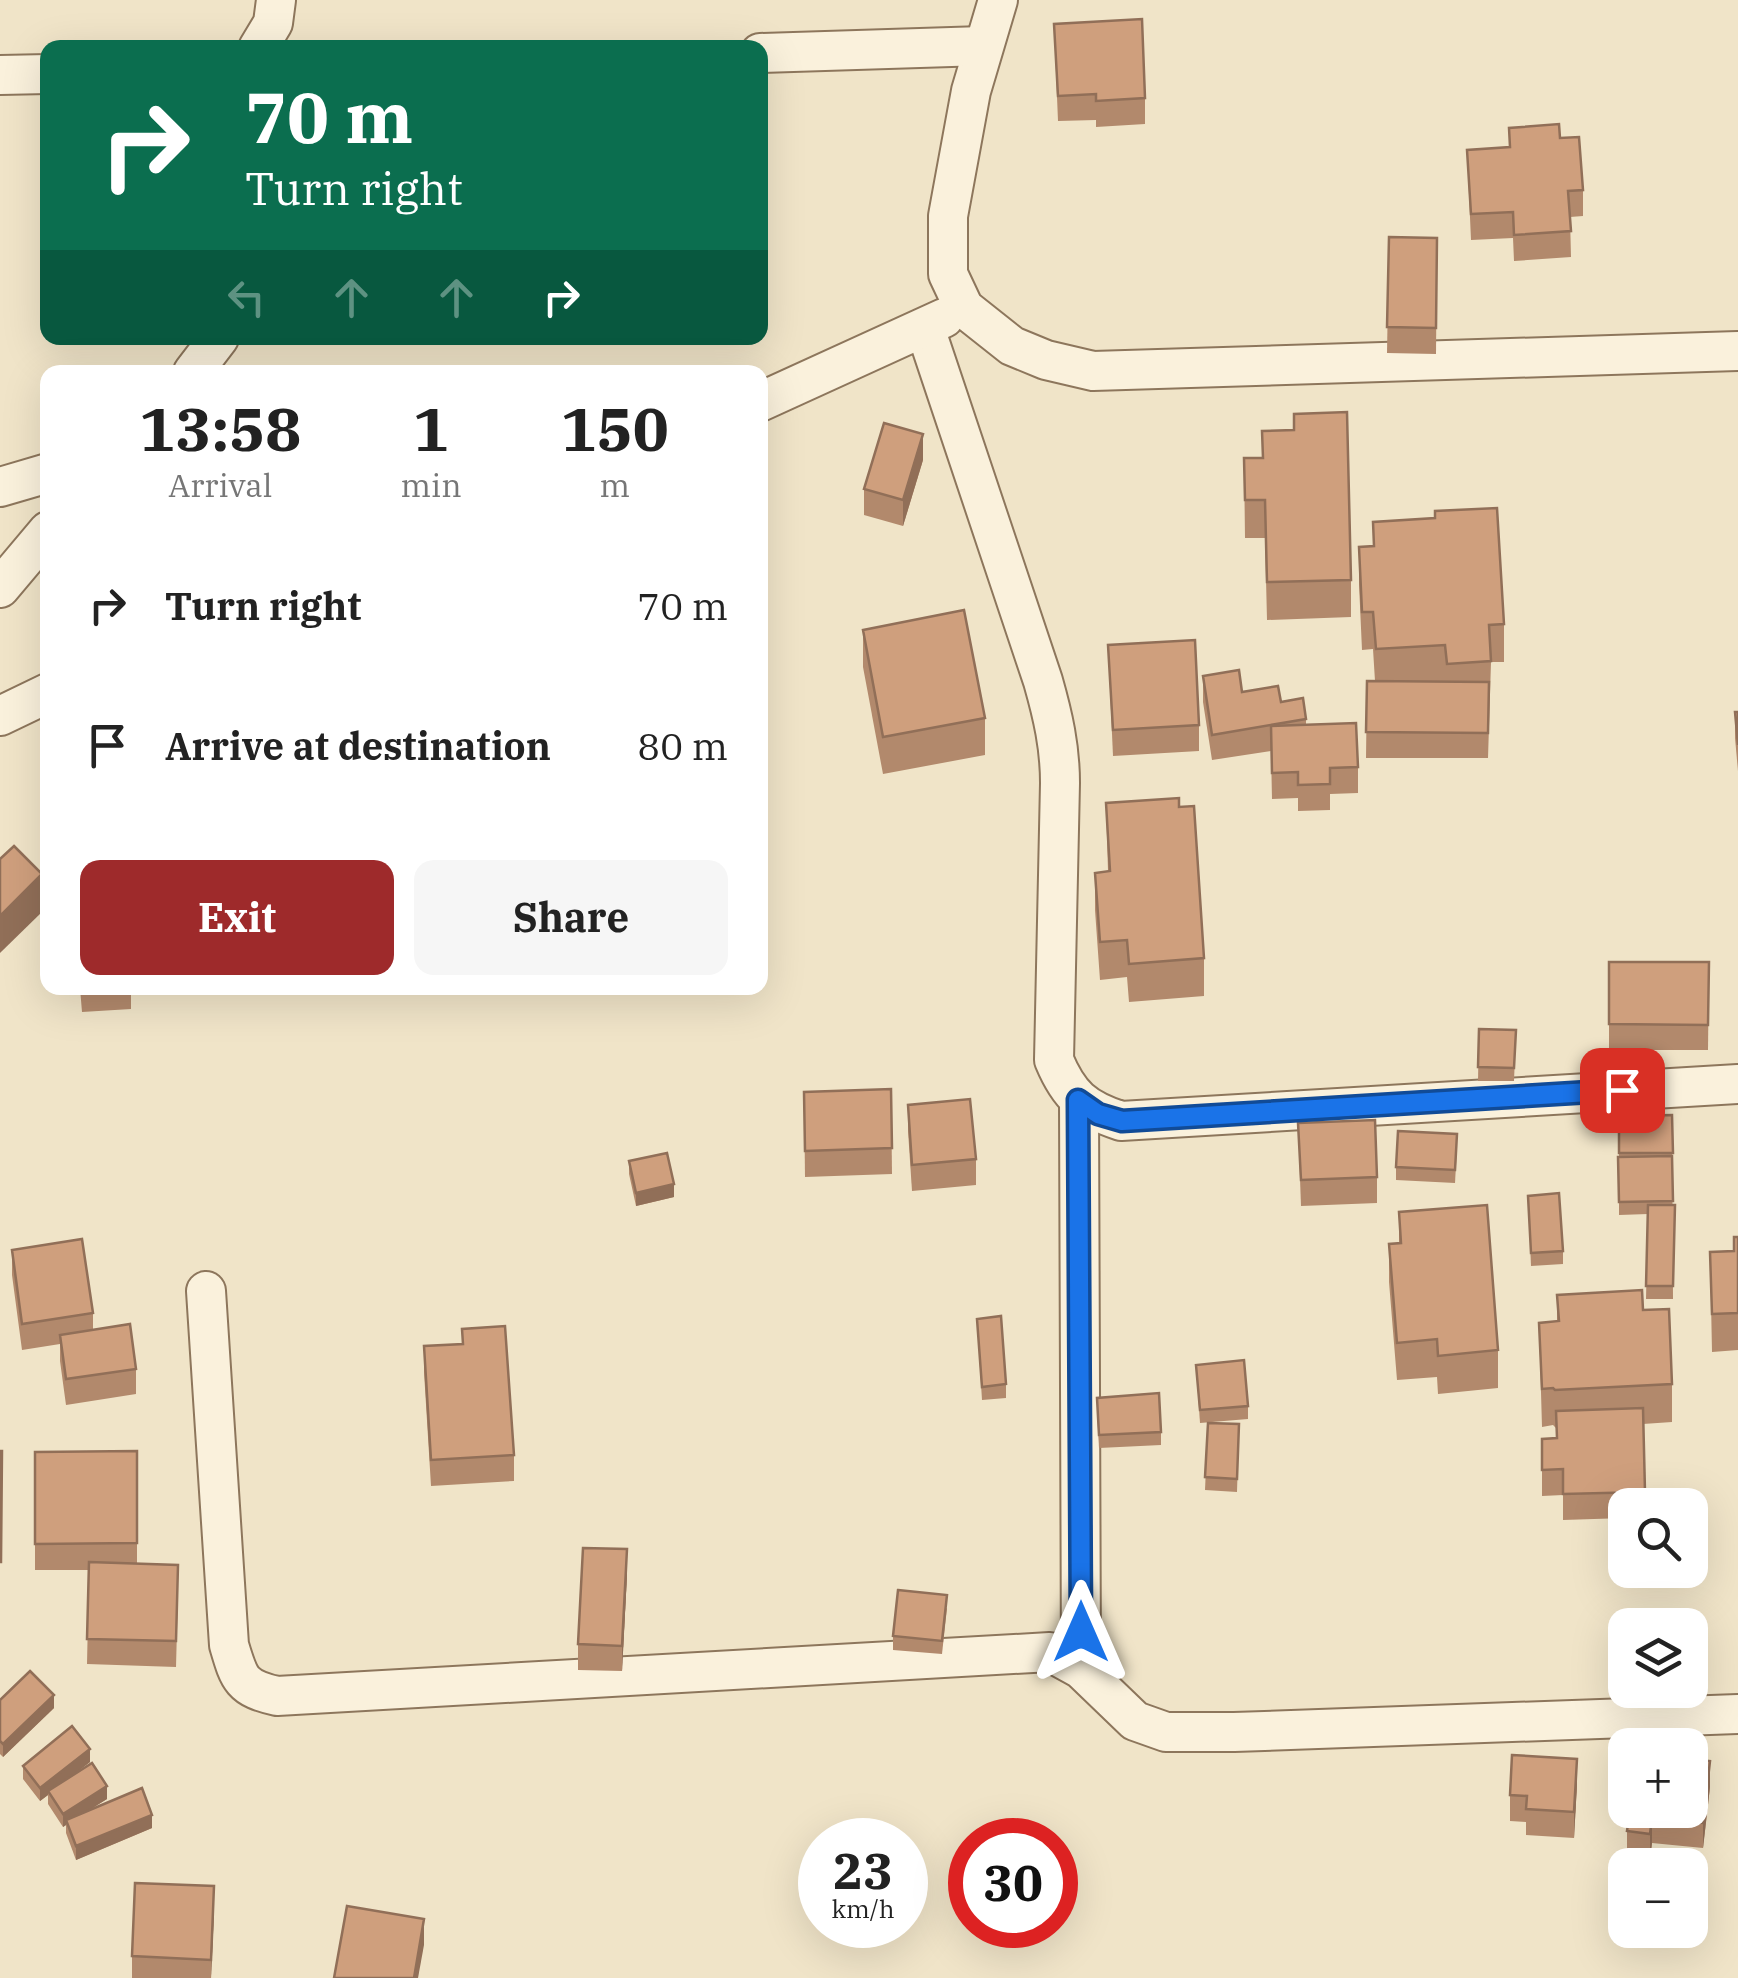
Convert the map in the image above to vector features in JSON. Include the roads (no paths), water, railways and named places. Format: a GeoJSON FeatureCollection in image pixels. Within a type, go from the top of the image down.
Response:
{"type":"FeatureCollection","features":[{"type":"Feature","properties":{"kind":"street"},"geometry":{"type":"LineString","coordinates":[[263,40],[273,24],[276,0]]}},
{"type":"Feature","properties":{"kind":"street"},"geometry":{"type":"LineString","coordinates":[[998,0],[971,91],[948,216],[948,274],[964,308],[1012,346],[1046,360],[1093,371],[1738,351]]}},
{"type":"Feature","properties":{"kind":"street"},"geometry":{"type":"LineString","coordinates":[[768,53],[983,46]]}},
{"type":"Feature","properties":{"kind":"street"},"geometry":{"type":"LineString","coordinates":[[0,75],[40,74]]}},
{"type":"Feature","properties":{"kind":"street"},"geometry":{"type":"LineString","coordinates":[[768,398],[964,308]]}},
{"type":"Feature","properties":{"kind":"street"},"geometry":{"type":"LineString","coordinates":[[925,328],[1056,727],[1060,783],[1054,1060],[1063,1082],[1078,1100],[1098,1114],[1122,1121],[1738,1084]]}},
{"type":"Feature","properties":{"kind":"street"},"geometry":{"type":"LineString","coordinates":[[0,487],[40,475]]}},
{"type":"Feature","properties":{"kind":"street"},"geometry":{"type":"LineString","coordinates":[[0,588],[40,540]]}},
{"type":"Feature","properties":{"kind":"street"},"geometry":{"type":"LineString","coordinates":[[0,716],[40,697]]}},
{"type":"Feature","properties":{"kind":"street"},"geometry":{"type":"LineString","coordinates":[[1078,1100],[1081,1670]]}},
{"type":"Feature","properties":{"kind":"street"},"geometry":{"type":"LineString","coordinates":[[206,1291],[230,1645],[238,1674],[254,1691],[277,1696],[1050,1652],[1081,1670],[1135,1720],[1166,1732],[1738,1714]]}}]}
